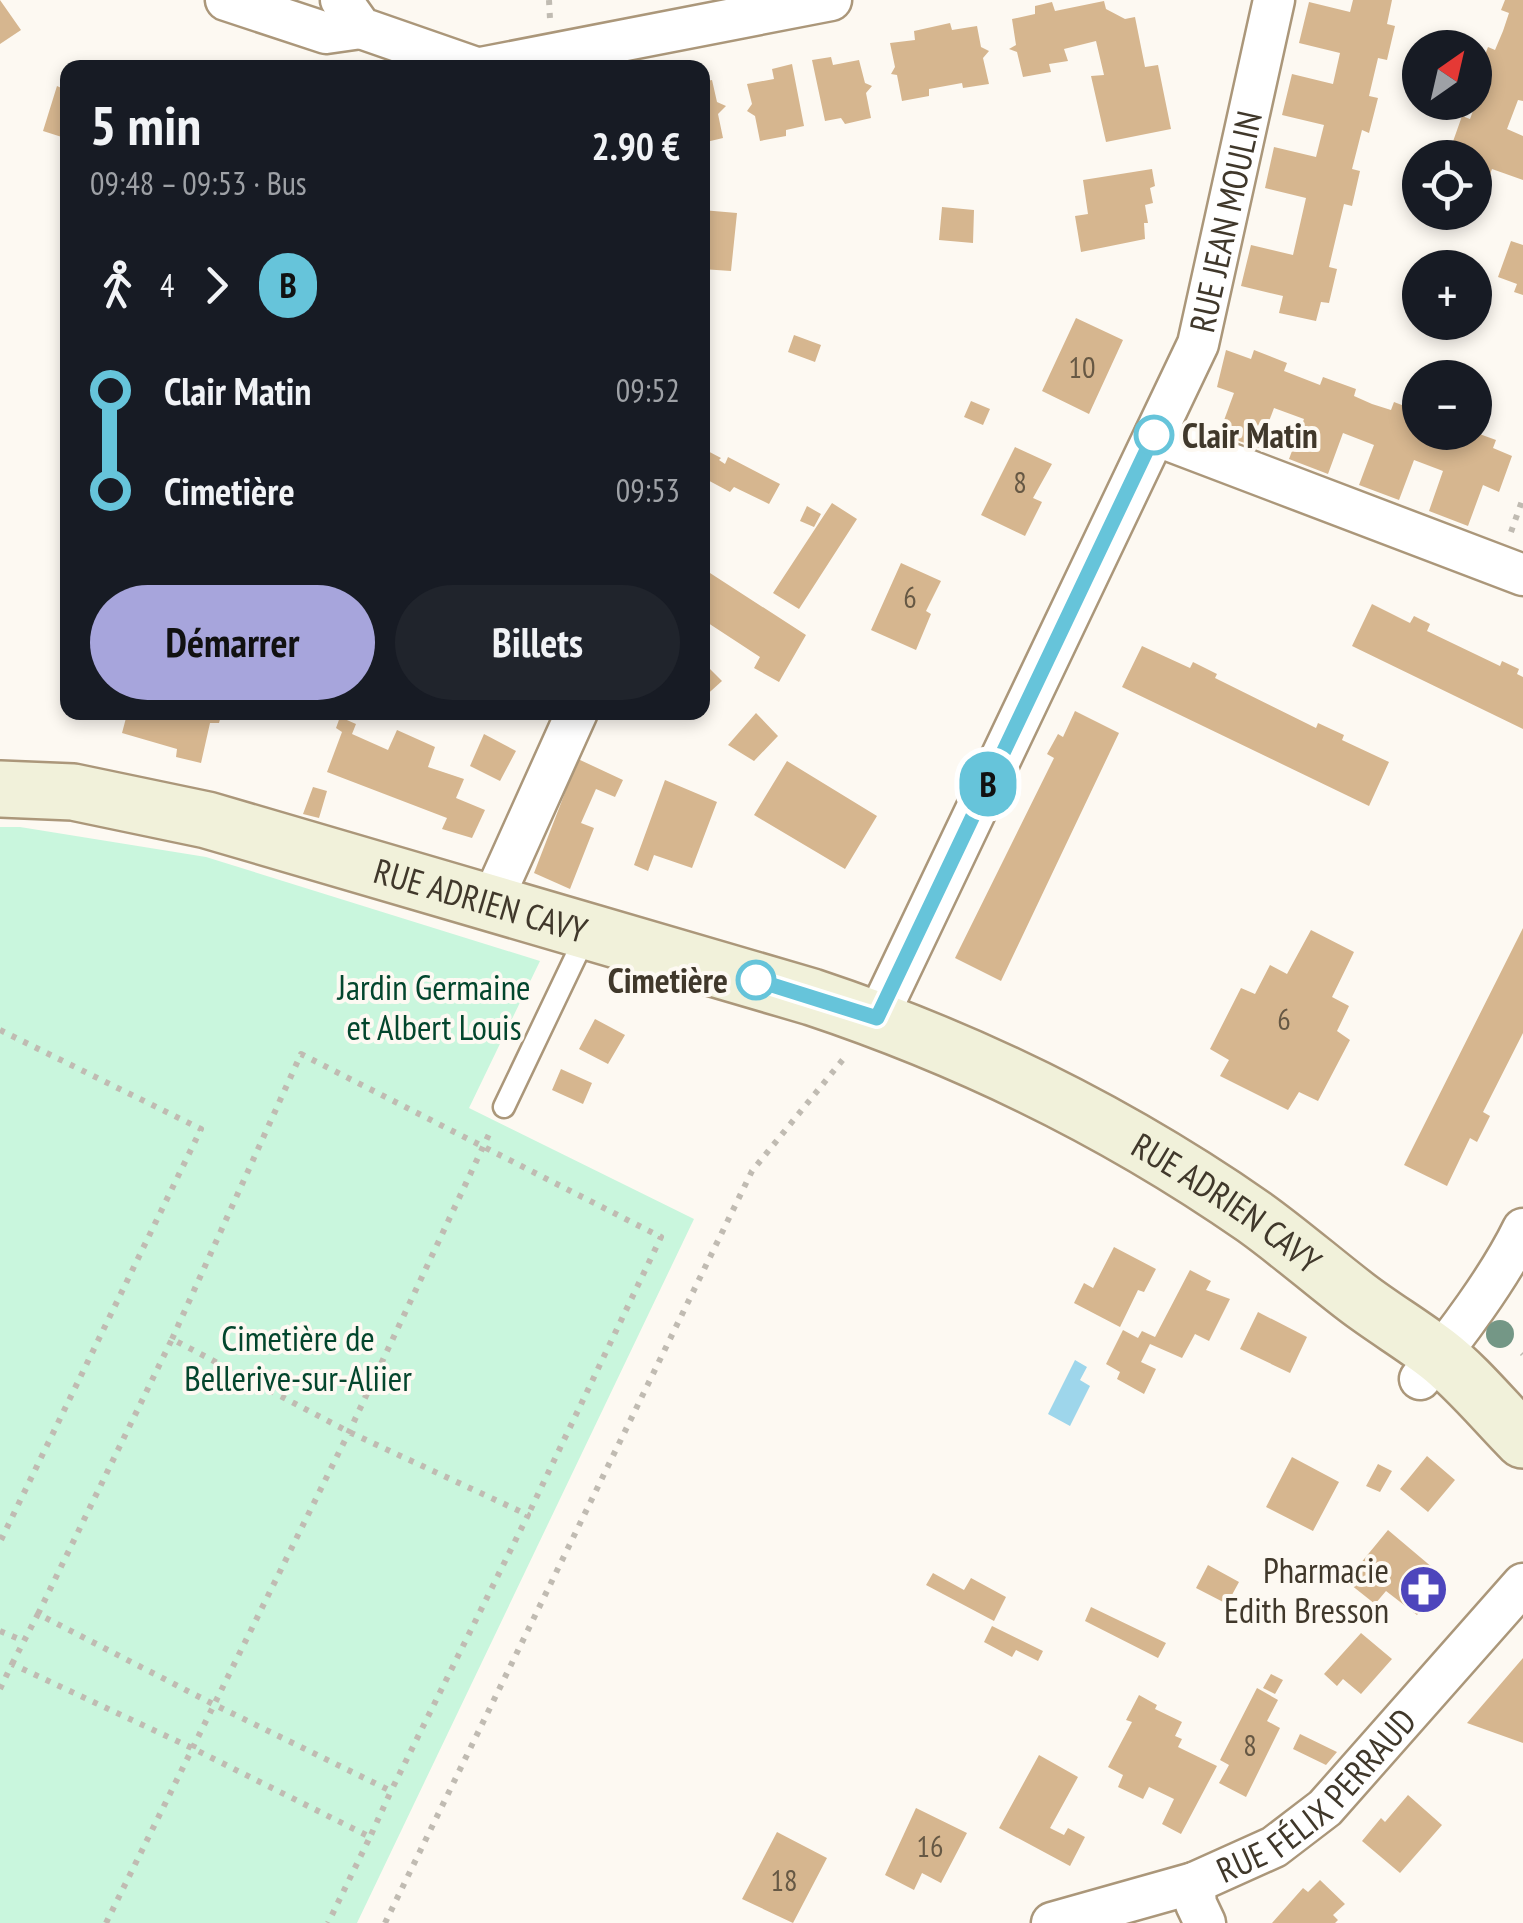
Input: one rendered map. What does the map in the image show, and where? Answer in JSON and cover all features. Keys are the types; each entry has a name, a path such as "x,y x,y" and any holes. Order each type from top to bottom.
{"main road":[{"name":"RUE ADRIEN CAVY","path":"0,790 73,792 207,820 877,1018 1021,1082 1138,1142 1256,1218 1358,1299 1430,1367 1523,1440"},
{"name":"RUE ADRIEN CAVY","path":"1430,1367 1466,1424 1523,1463"}],"street":[{"path":"226,0 326,33 351,14 459,60"},
{"path":"555,60 593,56 831,0"},
{"name":"RUE JEAN MOULIN","path":"877,1018 1198,344 1274,0"},
{"path":"1154,435 1523,575"},
{"path":"490,903 573,720"},
{"path":"1430,1367 1523,1229"},
{"name":"RUE FÉLIX PERRAUD","path":"1052,1923 1194,1883 1274,1847 1325,1808 1523,1584"},
{"path":"1194,1883 1196,1904 1205,1923"}],"lane":[{"path":"504,1107 588,932"}],"path":[{"path":"384,1923 752,1171 877,1018"},
{"path":"0,1030 201,1129 0,1542"},
{"path":"0,1689 172,1340 301,1054 661,1238 328,1923"},
{"path":"106,1923 350,1432 482,1146 504,1107"},
{"path":"172,1340 350,1432 528,1514"},
{"path":"38,1614 391,1791"},
{"path":"0,1631 24,1641"},
{"path":"12,1664 370,1837"}],"green space":[{"name":"Cimetière de Bellerive-sur-Aliier","path":"0,827 206,857 540,961 469,1108 694,1219 357,1923 0,1923"}],"water":[{"path":"1075,1360 1087,1367 1080,1380 1090,1386 1070,1426 1048,1414"}],"building":[{"path":"0,0 21,30 0,44"},
{"path":"1353,0 1392,0 1387,24 1395,26 1387,60 1378,58 1369,96 1378,98 1369,133 1362,130 1352,169 1360,171 1352,206 1344,204 1329,267 1337,269 1329,303 1321,302 1316,321 1279,313 1283,296 1241,286 1251,245 1293,255 1306,198 1265,188 1274,147 1316,157 1324,125 1282,115 1292,74 1333,84 1340,53 1299,43 1309,2 1350,12"},
{"path":"1505,0 1523,0 1523,101 1518,100 1507,129 1523,136 1523,180 1492,169 1492,140 1454,140 1461,120 1492,120 1492,49 1495,50 1509,13 1501,10"},
{"path":"1104,1 1106,9 1125,19 1135,17 1145,67 1158,65 1171,129 1106,142 1091,76 1104,75 1096,41 1064,49 1068,61 1049,64 1051,72 1023,77 1017,52 1009,49 1016,45 1012,19 1035,14 1035,6 1052,2 1055,11"},
{"path":"950,23 952,30 977,26 981,47 989,51 983,58 989,84 963,88 962,83 929,89 929,96 902,101 897,75 891,74 895,67 890,43 915,40 914,31"},
{"path":"831,57 833,65 859,60 865,83 872,86 866,93 871,118 845,124 841,118 825,121 812,60"},
{"path":"792,64 804,126 786,130 786,136 760,141 755,116 747,111 752,104 747,84 774,79 772,69"},
{"path":"710,80 717,102 726,106 718,114 723,138 710,141"},
{"path":"57,86 60,136 43,131"},
{"path":"1152,169 1155,186 1150,188 1153,203 1145,205 1145,239 1081,252 1075,216 1088,214 1083,180"},
{"path":"942,207 974,210 973,243 939,240"},
{"path":"710,211 737,213 731,271 710,270"},
{"path":"1511,241 1523,245 1523,295 1514,292 1517,284 1498,277"},
{"path":"1076,318 1123,340 1089,414 1042,391"},
{"path":"794,335 821,345 815,362 788,352"},
{"path":"1226,350 1251,359 1254,350 1287,363 1284,371 1320,385 1323,377 1356,389 1354,396 1372,404 1391,410 1394,402 1402,405 1402,450 1492,450 1492,439 1496,440 1493,448 1512,456 1499,492 1483,485 1468,526 1429,511 1443,471 1414,460 1399,500 1359,485 1374,445 1343,433 1328,474 1289,459 1304,419 1274,408 1259,448 1219,434 1234,393 1217,387"},
{"path":"971,401 990,409 983,425 964,417"},
{"path":"1015,447 1052,464 1033,498 1042,502 1025,536 981,515"},
{"path":"710,452 725,464 728,457 780,484 769,504 734,487 730,492 710,481"},
{"path":"832,503 857,519 799,609 773,593"},
{"path":"807,506 821,514 814,527 800,521"},
{"path":"901,563 941,581 926,611 931,614 916,650 871,630"},
{"path":"710,573 806,635 779,682 754,668 760,657 710,624"},
{"path":"1372,604 1410,623 1414,616 1430,624 1427,631 1500,666 1502,661 1519,669 1517,674 1523,677 1523,729 1352,646"},
{"path":"1142,646 1190,668 1193,662 1217,674 1215,678 1316,728 1318,723 1344,735 1342,740 1389,762 1369,806 1122,687"},
{"path":"710,669 722,681 710,692"},
{"path":"1075,711 1119,733 1001,981 955,958 1054,758 1047,754 1058,734 1063,737"},
{"path":"756,713 778,736 754,761 728,745"},
{"path":"125,720 220,720 210,723 201,763 176,757 177,749 122,733"},
{"path":"339,720 347,720 356,724 352,734 388,750 397,730 435,747 428,767 464,779 456,798 485,810 472,838 442,829 447,818 327,772 342,732 336,728"},
{"path":"484,734 516,751 500,781 470,766"},
{"path":"578,759 623,780 615,797 596,789 581,823 594,828 570,889 534,873"},
{"path":"787,761 877,816 845,869 754,815"},
{"path":"665,780 717,802 692,868 654,855 648,871 634,865"},
{"path":"313,787 327,791 319,818 303,814"},
{"path":"1523,928 1523,1033 1483,1112 1490,1116 1477,1142 1470,1138 1447,1186 1404,1165"},
{"path":"1311,930 1354,952 1332,997 1349,1006 1337,1031 1350,1040 1318,1101 1299,1092 1288,1110 1220,1076 1229,1060 1210,1049 1241,988 1255,994 1270,965 1287,974"},
{"path":"595,1019 625,1035 608,1064 579,1049"},
{"path":"561,1069 592,1083 583,1104 552,1090"},
{"path":"1114,1247 1156,1269 1144,1292 1138,1290 1120,1327 1074,1303 1084,1283 1093,1288"},
{"path":"1190,1270 1211,1281 1206,1290 1230,1299 1209,1341 1195,1334 1182,1358 1150,1344 1141,1362 1156,1369 1144,1394 1117,1379 1120,1372 1106,1364 1123,1330 1138,1338 1142,1331 1155,1337"},
{"path":"1258,1312 1307,1337 1290,1373 1240,1349"},
{"path":"1427,1456 1455,1480 1428,1512 1400,1489"},
{"path":"1292,1457 1339,1482 1313,1531 1266,1507"},
{"path":"1378,1464 1392,1471 1380,1492 1366,1486"},
{"path":"1388,1530 1446,1579 1417,1615 1386,1591 1375,1604 1346,1581"},
{"path":"1208,1565 1239,1582 1227,1604 1196,1588"},
{"path":"933,1573 964,1590 971,1578 1006,1597 994,1621 926,1585"},
{"path":"1091,1607 1166,1643 1158,1658 1085,1621"},
{"path":"992,1626 1043,1651 1038,1661 1016,1650 1012,1657 984,1642"},
{"path":"1361,1633 1392,1659 1361,1694 1343,1679 1337,1686 1324,1674"},
{"path":"1523,1658 1523,1743 1467,1723"},
{"path":"1271,1674 1283,1680 1275,1694 1263,1688"},
{"path":"1257,1688 1278,1700 1267,1721 1280,1728 1246,1797 1219,1783 1229,1765 1220,1760"},
{"path":"1139,1695 1157,1705 1155,1709 1182,1722 1175,1736 1182,1739 1178,1747 1217,1766 1181,1834 1162,1824 1174,1799 1149,1787 1143,1799 1118,1787 1123,1775 1108,1767 1132,1722 1126,1720"},
{"path":"1300,1734 1337,1752 1326,1765 1293,1749"},
{"path":"1039,1755 1078,1777 1050,1828 1064,1835 1068,1828 1085,1837 1070,1866 999,1828"},
{"path":"1408,1795 1442,1825 1400,1873 1362,1841"},
{"path":"916,1808 967,1833 941,1883 922,1873 914,1890 885,1875"},
{"path":"777,1832 827,1858 793,1923 742,1899"},
{"path":"1320,1880 1345,1904 1333,1915 1338,1920 1335,1923 1272,1923 1303,1888 1308,1892"}],"bus line":[{"name":"B","path":"756,980 877,1018 1154,435"}],"place":[{"name":"Clair Matin","path":"1154,435"},
{"name":"Cimetière","path":"756,980"},
{"name":"Pharmacie Edith Bresson","path":"1424,1590"}],"park label":[{"name":"Jardin Germaine et Albert Louis","path":"434,1007"}]}
